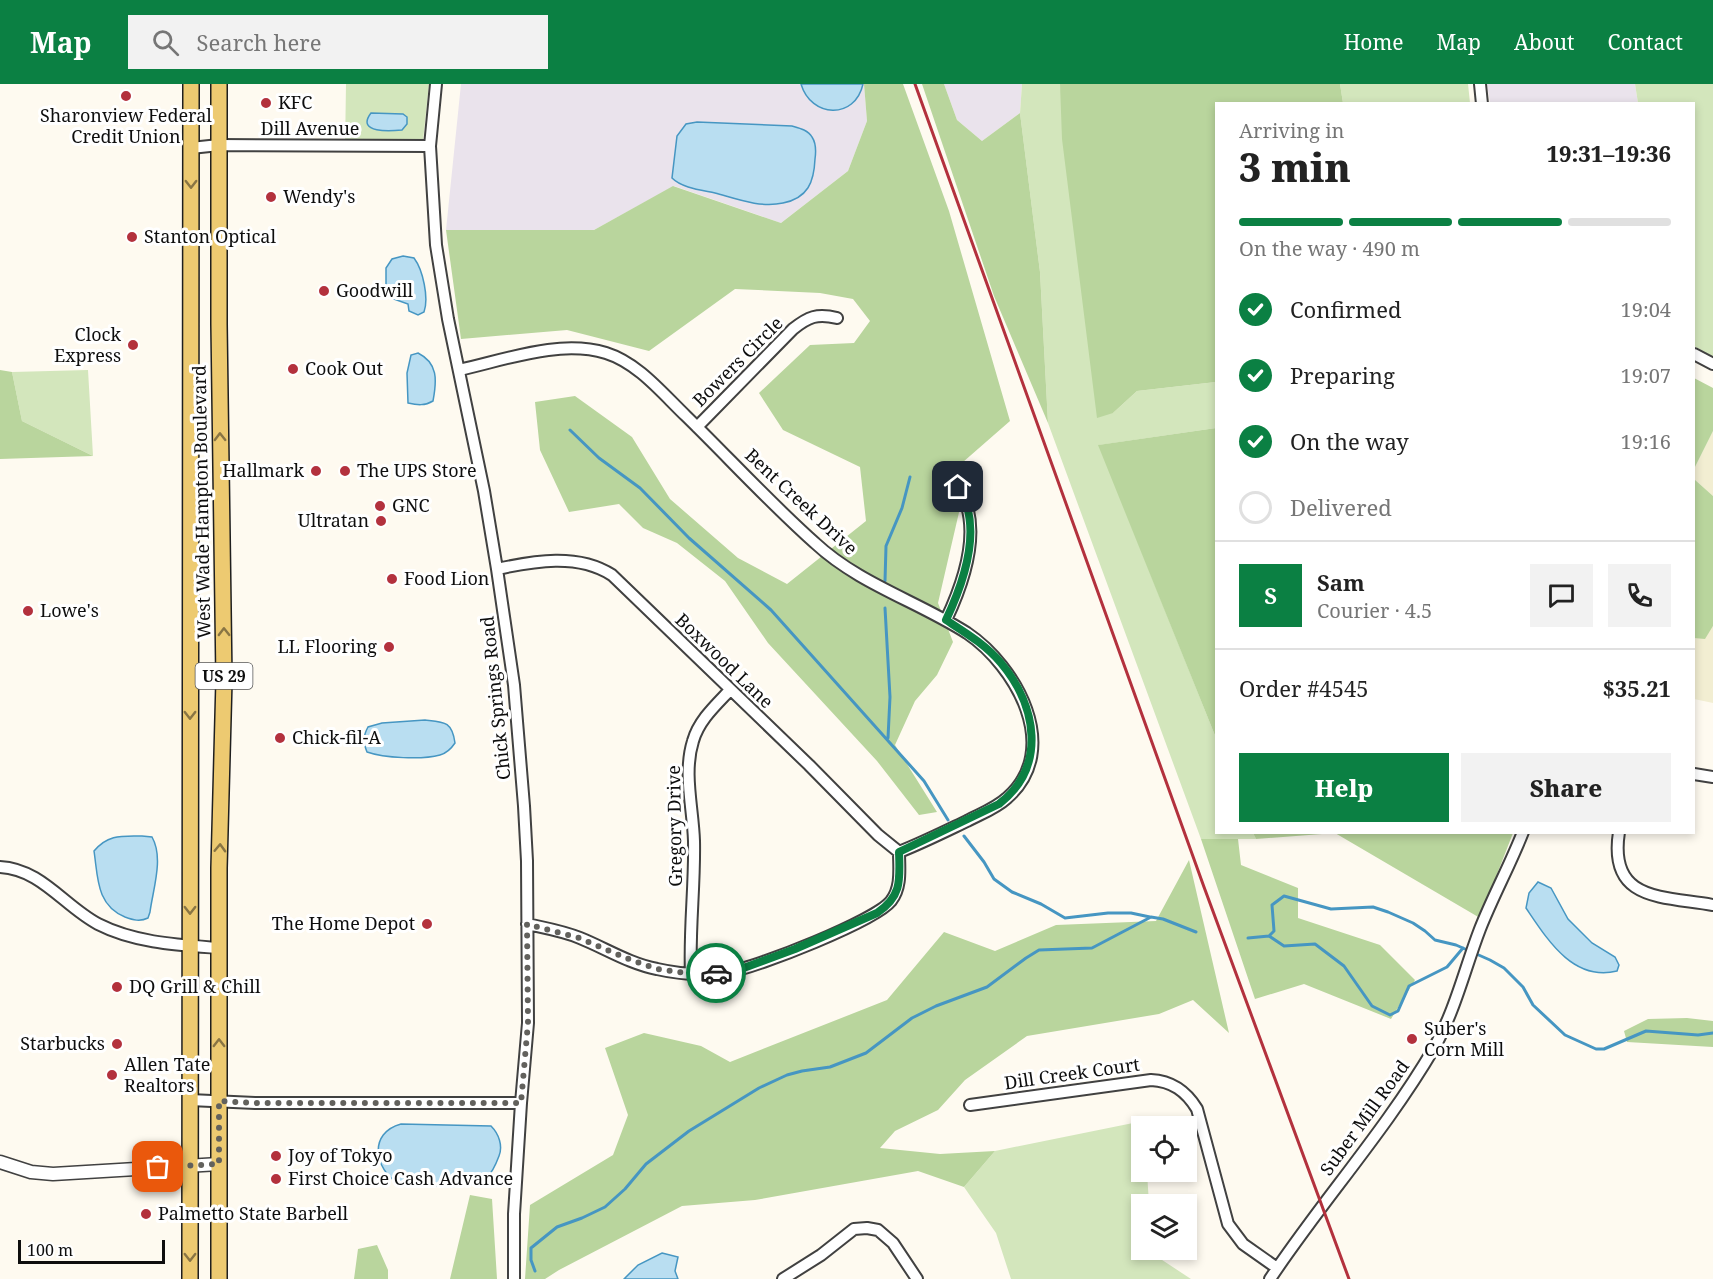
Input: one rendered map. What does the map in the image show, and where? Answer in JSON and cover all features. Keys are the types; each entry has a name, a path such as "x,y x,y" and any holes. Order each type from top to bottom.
{"main road":[{"name":"West Wade Hampton Boulevard","path":"190,1279 191,84"},
{"name":"West Wade Hampton Boulevard","path":"219,84 219,324 224,680 219,868 219,1279"}],"street":[{"name":"Chick Springs Road","path":"436,84 430,146 436,245 497,569 514,685 525,828 528,1023 514,1214 514,1279"},
{"path":"1480,84 1482,102"},
{"name":"Dill Avenue","path":"191,148 219,145 430,146"},
{"name":"Bowers Circle","path":"697,427 793,328 806,318 815,315 837,318"},
{"name":"Bent Creek Drive","path":"459,370 541,351 573,349 597,351 616,357 632,367 697,427 832,558 870,583 946,620 986,648 1012,678 1021,695 1030,723 1031,758 1019,785 999,804 899,852"},
{"path":"1695,355 1713,364"},
{"path":"946,620 959,589 968,548 970,520 968,506 958,487"},
{"name":"Boxwood Lane","path":"497,569 564,561 587,564 602,569 622,584 878,835 899,852"},
{"name":"Gregory Drive","path":"692,974 694,844 689,779 690,755 693,740 702,722 730,690"},
{"path":"1695,774 1713,777"},
{"name":"Suber Mill Road","path":"1270,1279 1298,1237 1370,1143 1422,1068 1441,1034 1475,944 1522,834"},
{"path":"1618,834 1616,854 1618,864 1622,874 1634,887 1648,894 1713,905"},
{"path":"527,924 579,938 651,968 692,974 738,970 795,949 884,908 895,895 900,879 899,852"},
{"path":"0,867 28,873 75,909 105,927 160,943 219,948"},
{"name":"Dill Creek Court","path":"970,1105 1151,1080 1170,1083 1186,1094 1197,1109 1228,1224 1244,1244 1277,1268"},
{"path":"190,1100 253,1103 521,1103"},
{"path":"0,1162 31,1172 53,1174 219,1164"},
{"path":"783,1279 821,1255 854,1229 867,1228 878,1230 893,1243 917,1279"}],"shaded area":[{"path":"461,84 864,84 867,121 848,171 781,223 674,186 594,230 446,230"},
{"path":"944,84 1022,84 1020,113 982,141 957,120"},
{"path":"1487,84 1635,84 1638,102 1490,102"},
{"path":"1713,431 1713,496 1695,480 1695,467"},
{"path":"1713,626 1713,703 1695,699 1695,638 1705,638"}],"green space":[{"path":"346,84 429,84 422,150 345,149"},
{"path":"864,84 903,84 949,211 1010,421 939,483 960,508 938,603 953,642 937,675 915,701 895,745 937,812 919,815 877,761 768,643 725,581 677,543 643,528 619,504 569,512 540,450 535,402 575,396 632,437 670,499 738,558 787,584 866,521 860,467 783,430 759,393 810,345 854,343 870,321 853,299 820,293 735,289 649,351 567,330 461,339 446,230 594,230 673,186 781,223 848,171 867,121"},
{"path":"922,84 944,84 957,120 982,141 1020,113 1040,272 1048,423 994,296"},
{"path":"1022,84 1060,84 1113,413 1137,391 1215,382 1215,428 1099,445 1215,735 1215,834 1254,834 1256,839 1201,839 1048,423 1040,272 1020,113"},
{"path":"1060,84 1340,84 1343,102 1215,102 1215,382 1137,391 1113,413 1097,418 1062,139"},
{"path":"1340,84 1468,84 1470,102 1343,102"},
{"path":"1635,84 1713,84 1713,357 1695,347 1695,102 1638,102"},
{"path":"0,370 12,372 22,421 93,456 0,459"},
{"path":"88,370 93,456 22,421 12,372"},
{"path":"1695,379 1713,388 1713,431 1695,467"},
{"path":"1215,428 1215,736 1098,445"},
{"path":"1695,480 1713,496 1713,626 1705,639 1695,638"},
{"path":"1254,834 1322,834 1256,839"},
{"path":"1337,834 1513,834 1480,918"},
{"path":"1201,839 1238,839 1241,865 1298,888 1298,918 1380,945 1415,980 1391,1019 1304,984 1255,999"},
{"path":"1189,860 1229,1033 1193,1000 1159,1014 1027,1036 965,1080 938,1110 895,1131 880,1148 940,1154 995,1151 964,1187 918,1171 755,1200 682,1206 545,1279 525,1279 530,1205 613,1155 628,1115 605,1048 644,1033 701,1046 730,1062 887,1000 944,932 995,951 1056,925 1156,921"},
{"path":"1687,1018 1713,1021 1713,1047 1627,1042 1624,1031 1648,1019"},
{"path":"1131,1123 1131,1182 1148,1182 1148,1194 1131,1194 1131,1260 1162,1260 1191,1279 1011,1279 996,1233 964,1187 995,1151"},
{"path":"470,1195 492,1199 497,1279 450,1279"},
{"path":"377,1245 388,1270 388,1279 354,1279 358,1249"}],"water":[{"path":"801,84 863,84 858,96 851,104 843,109 833,110 814,103 806,95"},
{"path":"371,113 403,114 407,117 407,124 402,130 377,130 368,125 367,120"},
{"path":"697,122 792,126 806,131 813,139 816,151 813,175 808,188 792,201 766,204 749,202 681,184 672,178 677,136 686,124"},
{"path":"403,256 414,258 422,277 425,306 424,312 418,315 409,311 408,304 394,299 386,290 386,268 392,259"},
{"path":"418,353 425,357 433,367 435,379 433,401 421,405 408,403 407,373 411,355"},
{"path":"425,720 442,722 452,730 455,743 447,752 432,757 403,758 367,752 364,739 368,727 382,723"},
{"path":"122,836 152,837 157,854 157,864 148,918 137,920 125,917 108,905 100,889 94,851 110,839"},
{"path":"1538,882 1551,888 1568,919 1592,943 1615,957 1619,965 1617,971 1601,973 1587,970 1574,964 1552,944 1526,908 1529,893"},
{"path":"401,1124 491,1126 499,1140 501,1148 499,1156 489,1175 480,1182 470,1185 399,1184 384,1170 378,1152 383,1135"},
{"path":"662,1253 678,1257 675,1271 678,1279 624,1279 638,1265"}],"waterway":[{"path":"570,430 599,458 640,488 689,538 771,610 924,781 948,820"},
{"path":"885,581 886,546 902,508 910,477"},
{"path":"885,608 890,697 888,738"},
{"path":"964,836 994,879 1012,892 1041,904 1065,918 1108,913 1131,913 1150,917"},
{"path":"1248,938 1269,936 1274,931 1272,905 1284,896 1331,909 1373,907 1413,923 1435,940 1456,945 1504,968 1523,987 1533,1005 1565,1035 1596,1049 1604,1049 1646,1031 1698,1035 1713,1033"},
{"path":"535,1271 531,1260 531,1248 557,1227 605,1207 625,1189 646,1164 689,1131 759,1088 787,1075 830,1067 866,1053 912,1018 936,1006 987,987 1039,950 1092,948 1151,917 1163,919 1196,932"},
{"path":"1269,936 1284,946 1315,944 1344,966 1372,1006 1390,1015 1398,1011 1409,986 1447,967 1463,948"}],"railway":[{"path":"915,84 1204,887 1349,1279"}],"way so far":[{"path":"158,1167 219,1164 219,1101 521,1103 528,1023 527,924 579,938 651,968 692,974 716,973"}],"place":[{"name":"Sharonview Federal Credit Union","path":"126,96"},
{"name":"KFC","path":"266,103"},
{"name":"Wendy's","path":"271,197"},
{"name":"Stanton Optical","path":"132,237"},
{"name":"Goodwill","path":"324,291"},
{"name":"Clock Express","path":"133,345"},
{"name":"Cook Out","path":"293,369"},
{"name":"Hallmark","path":"316,471"},
{"name":"The UPS Store","path":"345,471"},
{"name":"GNC","path":"380,506"},
{"name":"Ultratan","path":"381,521"},
{"name":"Food Lion","path":"392,579"},
{"name":"Lowe's","path":"28,611"},
{"name":"LL Flooring","path":"389,647"},
{"name":"Chick-fil-A","path":"280,738"},
{"name":"The Home Depot","path":"427,924"},
{"name":"DQ Grill & Chill","path":"117,987"},
{"name":"Suber's Corn Mill","path":"1412,1039"},
{"name":"Starbucks","path":"117,1044"},
{"name":"Allen Tate Realtors","path":"112,1075"},
{"name":"Joy of Tokyo","path":"276,1156"},
{"name":"First Choice Cash Advance","path":"276,1179"},
{"name":"Palmetto State Barbell","path":"146,1214"}],"route":[{"path":"716,973 738,970 795,949 877,913 892,900 899,884 899,852 924,842 999,804 1009,797 1019,785 1029,765 1032,740 1030,723 1021,695 1012,678 993,654 946,620 959,589 970,532 968,506 958,487"}]}
